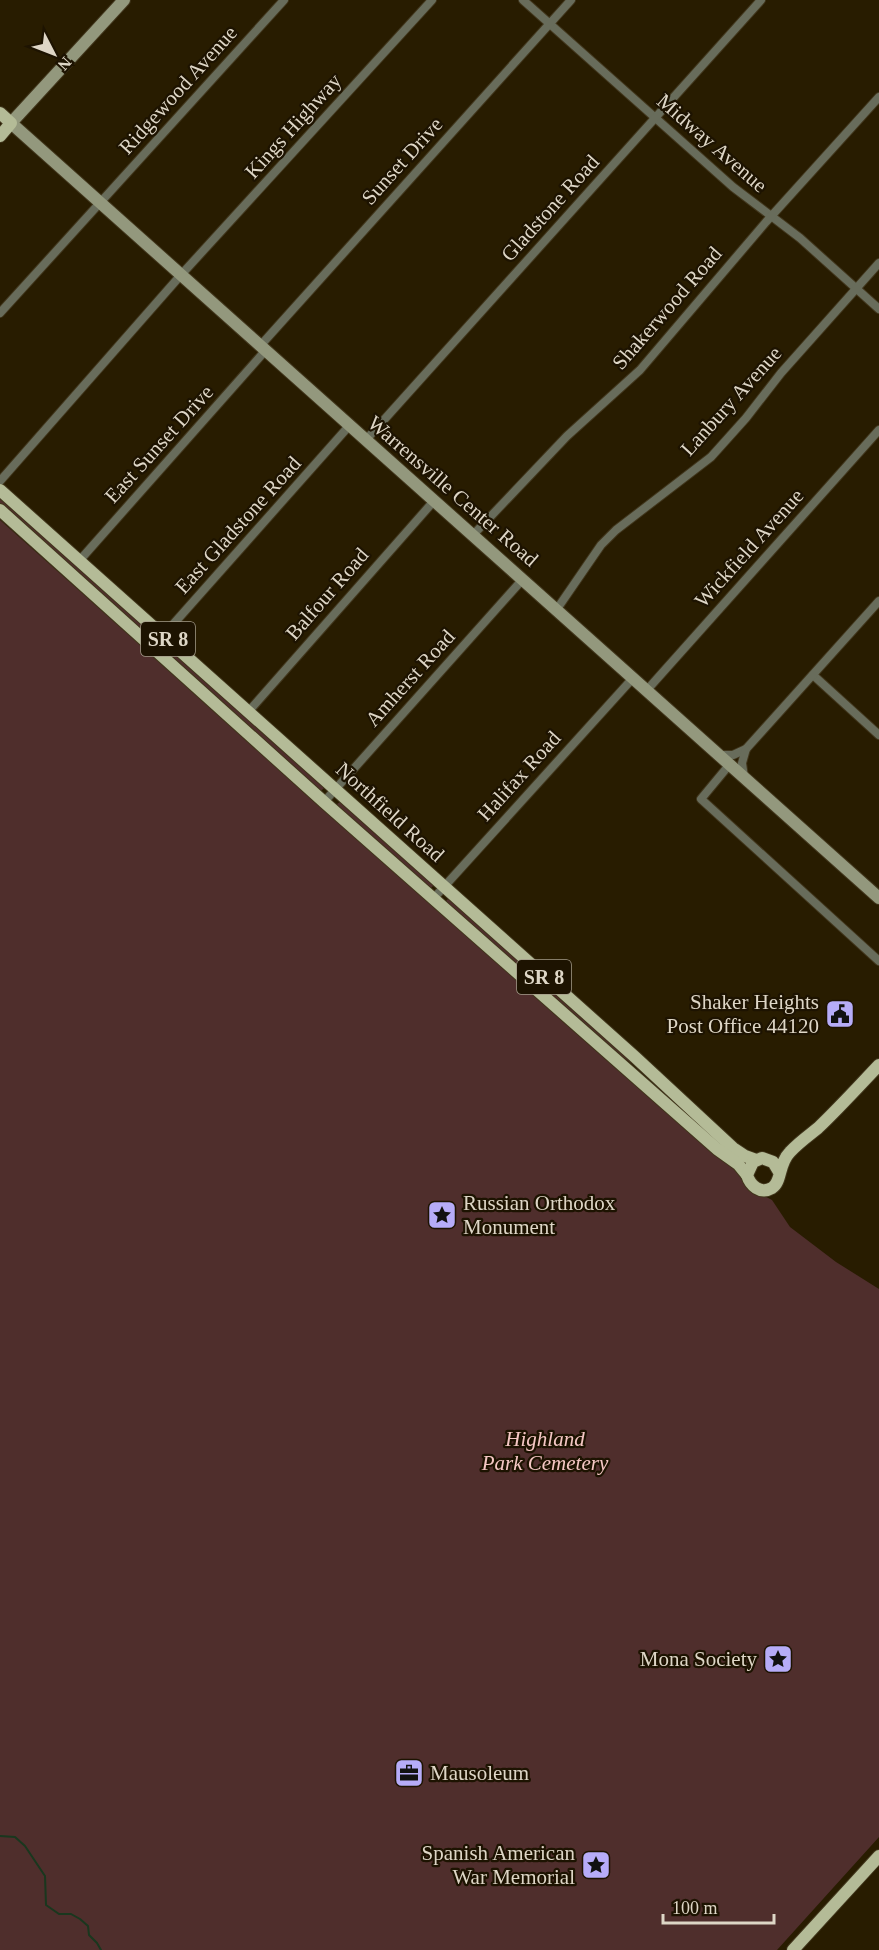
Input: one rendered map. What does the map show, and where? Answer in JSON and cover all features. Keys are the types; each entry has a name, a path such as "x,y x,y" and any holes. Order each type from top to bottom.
{"main road":[{"path":"0,136 124,0"},
{"name":"Warrensville Center Road","path":"0,113 879,898"},
{"name":"Northfield Road","path":"0,490 635,1057 733,1148 745,1156 761,1159"},
{"name":"Northfield Road","path":"0,510 324,802 717,1149 738,1164 747,1175"},
{"name":"SR 8","path":"747,1175 753,1186 764,1190 771,1189 776,1184 781,1165 789,1153 818,1128 879,1065"},
{"name":"SR 8","path":"761,1159 779,1152 813,1121 842,1102"},
{"path":"747,1175 751,1165 761,1159 773,1162 779,1172"},
{"path":"793,1950 879,1856"}],"street":[{"name":"Ridgewood Avenue","path":"0,313 284,0"},
{"name":"Kings Highway","path":"0,481 180,276 432,0"},
{"name":"Midway Avenue","path":"523,0 733,187 800,238 879,309"},
{"name":"Sunset Drive","path":"262,348 571,0"},
{"name":"Gladstone Road","path":"365,441 762,0"},
{"name":"Shakerwood Road","path":"473,535 567,436 640,370 771,217 879,97"},
{"name":"Lanbury Avenue","path":"557,609 601,545 616,530 711,457 746,418 781,373 879,263"},
{"name":"East Sunset Drive","path":"80,560 262,348"},
{"name":"East Gladstone Road","path":"153,647 349,426"},
{"name":"Wickfield Avenue","path":"647,690 879,430"},
{"name":"Balfour Road","path":"249,711 433,502"},
{"name":"Amherst Road","path":"324,802 523,579"},
{"path":"718,754 733,755 746,748 879,601"},
{"path":"813,675 879,735"},
{"name":"Halifax Road","path":"433,899 633,678"},
{"path":"744,777 742,763 746,748"},
{"path":"730,764 700,799 879,960"}],"green space":[{"path":"0,498 153,634 151,637 0,517"},
{"name":"Highland Park Cemetery","path":"0,520 629,1080 738,1168 751,1189 772,1200 790,1227 836,1262 879,1289 879,1837 777,1950 0,1950"},
{"path":"166,648 170,648 325,787 321,791 166,653"},
{"path":"340,802 434,885 431,888 339,807 337,804"},
{"path":"449,898 635,1063 634,1065 600,1041 445,902"}],"waterway":[{"path":"0,1836 15,1837 25,1846 45,1876 46,1905 59,1914 71,1914 80,1919 88,1926 89,1935 101,1950"}],"place":[{"name":"Shaker Heights Post Office 44120","path":"840,1014"},
{"name":"Russian Orthodox Monument","path":"442,1215"},
{"name":"Mona Society","path":"778,1659"},
{"name":"Mausoleum","path":"409,1773"},
{"name":"Spanish American War Memorial","path":"596,1865"}]}
